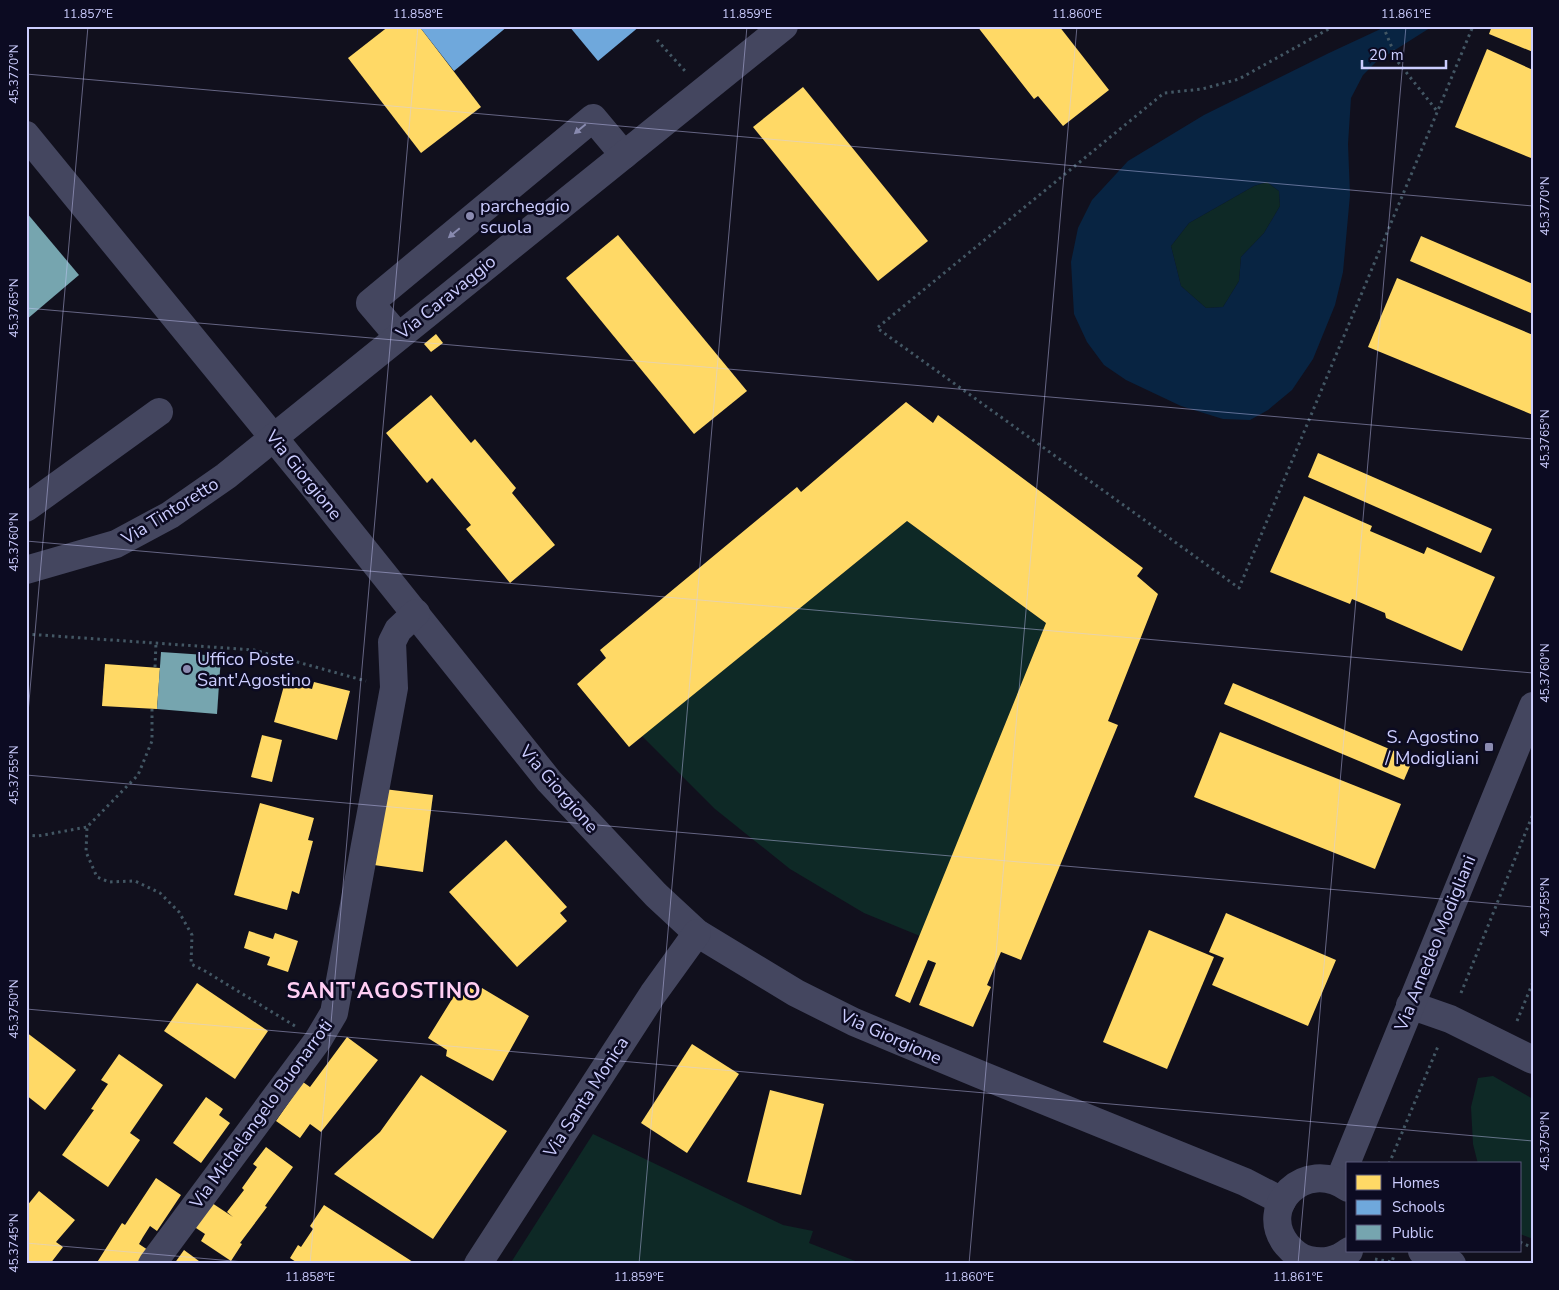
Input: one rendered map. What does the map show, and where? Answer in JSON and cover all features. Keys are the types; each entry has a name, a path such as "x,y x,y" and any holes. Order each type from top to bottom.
{"street":[{"name":"Via Caravaggio","path":"273,437 784,26"},
{"path":"398,336 370,303 593,118 624,155"},
{"name":"Via Giorgione","path":"26,135 416,613 549,781 656,895 697,933 796,993 854,1022 1245,1182 1282,1201"},
{"path":"26,508 159,412"},
{"name":"Via Tintoretto","path":"26,570 116,544 143,531 170,515 226,476 273,437"},
{"name":"Via Michelangelo Buonarroti","path":"152,1264 318,1040 334,1013 394,688 392,642 398,630 416,613"},
{"name":"Via Amedeo Modigliani","path":"1352,1162 1410,1005 1533,706"},
{"name":"Via Santa Monica","path":"478,1264 653,994 697,933"},
{"path":"1410,1005 1450,1019 1533,1060"},
{"name":"Via Amedeo Modigliani","path":"1282,1201 1294,1186 1308,1179 1324,1177 1343,1185"},
{"path":"1282,1201 1278,1216 1279,1230 1283,1240 1292,1252 1303,1261 1318,1262 1360,1255"},
{"path":"1424,1252 1452,1264"}],"path":[{"path":"1334,26 1239,78 1202,89 1164,93 878,328 1239,588 1473,26"},
{"path":"1382,26 1398,62 1437,111"},
{"path":"26,634 254,650 394,688"},
{"path":"155,667 156,643"},
{"path":"26,835 38,836 86,827 138,775 152,741 152,709"},
{"path":"1389,1162 1450,1019 1533,814"},
{"path":"86,827 86,852 97,877 109,882 135,882 160,894 179,912 192,935 190,964 205,971 318,1040"},
{"path":"1360,1255 1393,1263"}],"green space":[{"path":"1267,182 1279,191 1280,206 1264,233 1241,257 1239,281 1223,307 1206,308 1181,286 1171,246 1189,223 1254,186"},
{"path":"907,521 1046,623 920,936 864,913 790,869 715,809 642,736"},
{"path":"1493,1076 1533,1099 1533,1239 1522,1235 1522,1162 1478,1162 1473,1144 1471,1107 1478,1078"},
{"path":"593,1134 783,1225 813,1231 809,1243 863,1264 510,1264"}],"water":[{"path":"1387,26 1433,26 1376,62 1363,75 1351,98 1348,144 1350,195 1343,272 1335,305 1313,359 1292,390 1268,410 1250,420 1223,419 1181,406 1126,380 1104,365 1087,342 1074,314 1071,262 1078,228 1092,200 1128,161 1204,115","holes":["1267,182 1279,191 1280,206 1264,233 1241,257 1239,281 1223,307 1206,308 1181,286 1171,246 1189,223 1254,186"]}],"building: Homes":[{"path":"389,26 419,26 481,107 421,153 348,58"},
{"path":"977,26 1059,26 1109,90 1063,126 1038,96 1034,99"},
{"path":"1492,26 1533,26 1533,52 1489,34"},
{"path":"1487,49 1533,70 1533,153 1531,158 1455,127"},
{"path":"803,87 928,241 878,281 753,127"},
{"path":"618,235 747,391 694,434 566,278"},
{"path":"1421,236 1533,284 1533,314 1410,261"},
{"path":"1397,278 1533,335 1533,415 1368,347"},
{"path":"436,334 443,343 431,352 424,344"},
{"path":"431,395 471,443 475,439 516,488 512,493 555,545 510,583 466,529 471,525 432,478 427,483 386,433"},
{"path":"906,402 933,423 938,415 1143,568 1137,576 1158,594 1108,721 1118,725 1021,960 1001,952 987,985 991,987 973,1027 919,1005 936,963 928,960 910,1003 895,996 1046,623 907,521 629,747 577,684 606,658 600,650 797,487 801,492"},
{"path":"1318,453 1492,529 1481,553 1308,477"},
{"path":"1304,496 1372,526 1370,531 1424,554 1427,547 1495,577 1462,651 1386,618 1385,613 1352,599 1350,604 1270,572"},
{"path":"105,664 160,668 157,709 102,706"},
{"path":"285,682 312,689 314,682 350,691 337,740 274,722"},
{"path":"1233,683 1413,759 1404,780 1224,704"},
{"path":"1220,732 1401,804 1375,869 1194,797"},
{"path":"262,735 282,740 272,782 251,777"},
{"path":"384,789 433,795 423,872 374,865"},
{"path":"260,803 314,818 308,840 313,841 299,894 292,891 287,910 234,895"},
{"path":"506,840 567,907 560,913 567,921 517,967 449,892"},
{"path":"1226,913 1336,960 1308,1026 1212,985 1224,958 1209,952"},
{"path":"1149,930 1214,957 1167,1069 1103,1042"},
{"path":"249,931 273,939 275,933 298,941 288,972 267,965 270,957 244,948"},
{"path":"197,983 268,1031 235,1079 164,1031"},
{"path":"462,983 479,993 482,988 529,1016 493,1081 446,1056 447,1050 428,1038"},
{"path":"26,1032 76,1070 45,1110 26,1095"},
{"path":"347,1037 378,1060 321,1132 310,1124 300,1138 276,1121 303,1082 310,1087"},
{"path":"692,1044 739,1074 687,1153 641,1123"},
{"path":"119,1054 163,1085 130,1133 140,1140 108,1187 62,1155 94,1110 91,1109 108,1084 101,1080"},
{"path":"421,1075 507,1131 433,1239 334,1174 380,1132"},
{"path":"770,1090 824,1104 801,1195 747,1182"},
{"path":"206,1097 223,1109 219,1115 230,1123 201,1163 173,1143"},
{"path":"266,1147 293,1167 265,1206 267,1207 240,1243 242,1244 231,1261 201,1241 205,1234 193,1226 209,1201 233,1217 227,1212 244,1190 242,1188 257,1167 253,1164"},
{"path":"156,1178 181,1195 157,1231 150,1226 143,1237 139,1244 148,1250 139,1264 131,1262 130,1264 96,1264 122,1223 125,1225"},
{"path":"39,1191 75,1220 56,1242 63,1247 50,1264 26,1264 26,1207"},
{"path":"324,1205 413,1262 412,1264 299,1264 290,1258 298,1245 301,1247 313,1229 310,1226"},
{"path":"184,1250 203,1264 174,1264"}],"building: Schools":[{"path":"419,26 508,26 454,71"},
{"path":"569,26 640,26 598,61"}],"building: Public":[{"path":"26,212 79,275 26,320"},
{"path":"161,652 221,656 217,714 157,709"}],"place":[{"name":"parcheggio scuola","path":"470,216"},
{"name":"Uffico Poste Sant'Agostino","path":"187,669"},
{"name":"S. Agostino / Modigliani","path":"1489,747"}],"district":[{"name":"SANT'AGOSTINO","path":"384,990"}]}
